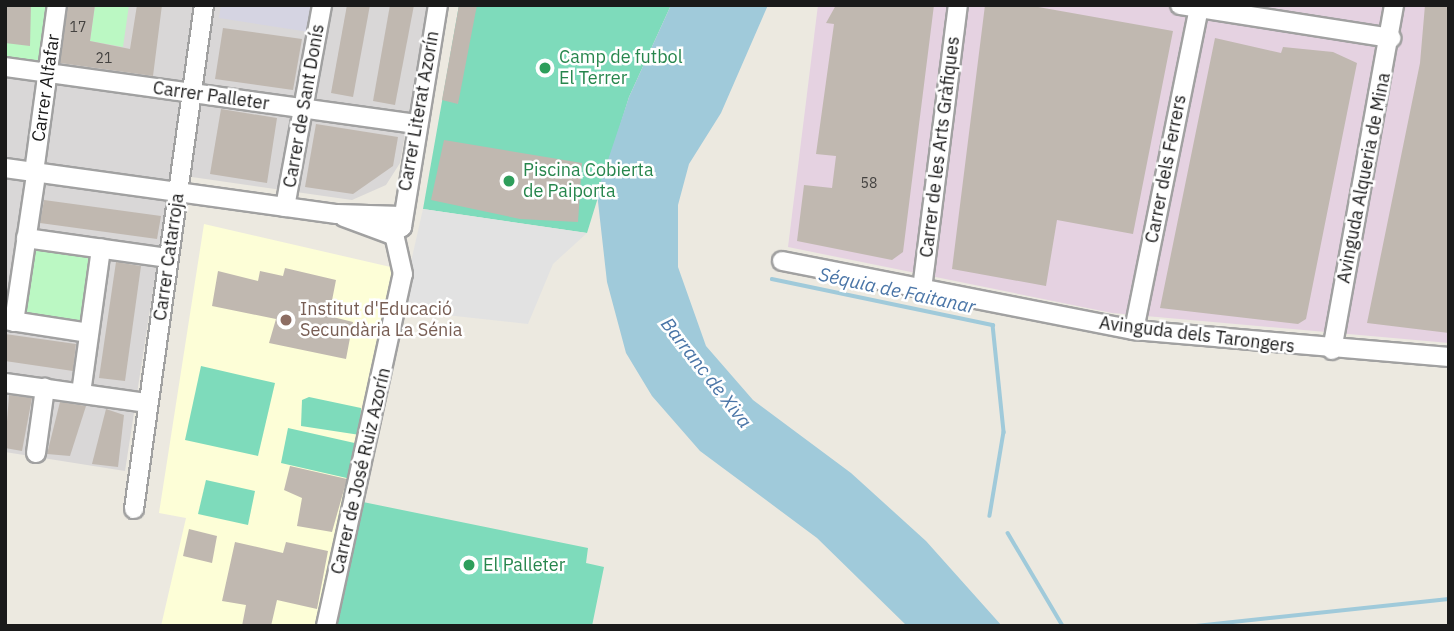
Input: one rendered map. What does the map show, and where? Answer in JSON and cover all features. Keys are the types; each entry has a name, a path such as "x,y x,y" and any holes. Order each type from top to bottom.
{"street":[{"name":"Carrer Alfafar","path":"10,321 26,238 57,5"},
{"name":"Carrer Catarroja","path":"134,509 204,5"},
{"name":"Carrer de Sant Donís","path":"285,207 322,5"},
{"name":"Carrer Literat Azorín","path":"388,228 401,216 438,5"},
{"name":"Carrer de les Arts Gràfiques","path":"922,289 958,5"},
{"path":"1180,5 1391,38"},
{"name":"Avinguda Alqueria de Mina","path":"1332,350 1391,38 1394,5"},
{"name":"Carrer dels Ferrers","path":"1134,330 1199,8"},
{"name":"Carrer Palleter","path":"5,67 416,124"},
{"path":"5,168 34,177 178,192 337,214 388,228"},
{"name":"Carrer de José Ruiz Azorín","path":"326,626 403,274 388,228"},
{"path":"26,238 169,258"},
{"path":"81,393 101,248"},
{"name":"Avinguda dels Tarongers","path":"782,261 1134,330 1332,350 1449,357"},
{"path":"10,321 89,333"},
{"path":"5,383 148,403"},
{"path":"36,453 45,388"}],"shaded area":[{"path":"5,5 428,5 400,163 386,185 352,200 171,174 125,471 5,452"},
{"path":"221,5 314,5 309,32 219,18"},
{"path":"818,5 1449,5 1449,343 1112,313 788,247"},
{"path":"423,209 587,233 553,264 528,324 400,310"},
{"path":"204,224 395,268 320,626 161,626 186,518 159,513"}],"green space":[{"path":"5,5 49,5 41,62 5,57"},
{"path":"95,5 129,5 123,47 90,41"},
{"path":"459,5 671,5 629,97 587,233 423,209"},
{"path":"28,240 98,250 87,330 17,320"},
{"path":"201,366 275,383 258,456 185,440"},
{"path":"309,397 361,408 360,435 301,426 302,400"},
{"path":"288,428 359,444 351,479 281,463"},
{"path":"206,480 255,491 248,525 198,514"},
{"name":"El Palleter","path":"363,502 588,548 586,563 604,567 592,626 334,626"}],"water":[{"name":"Barranc de Xiva","path":"671,5 768,5 721,113 689,164 678,205 678,267 706,346 753,400 851,473 926,541 1002,626 907,626 817,538 700,451 652,396 626,353 607,282 597,193 629,97"}],"building":[{"path":"5,5 31,5 30,46 5,43"},
{"path":"68,5 95,5 90,41 130,49 137,5 162,5 153,76 60,63"},
{"path":"347,5 370,5 353,97 331,93"},
{"path":"390,5 414,5 395,105 373,101"},
{"path":"459,5 477,5 458,104 442,100"},
{"path":"836,5 934,5 903,252 892,260 797,241 804,185 832,188 836,156 816,154 834,24 826,23"},
{"path":"985,5 1027,5 1173,31 1133,234 1057,220 1046,286 952,269"},
{"path":"1425,5 1449,5 1449,333 1367,323 1420,63"},
{"path":"223,28 302,39 293,90 215,79"},
{"path":"1215,38 1281,53 1283,47 1333,52 1357,63 1306,319 1298,324 1160,308"},
{"path":"221,109 277,118 267,183 210,174"},
{"path":"316,124 398,137 393,166 353,194 305,187"},
{"name":"Piscina Cobierta de Paiporta","path":"444,140 582,163 578,222 520,219 431,200"},
{"path":"44,200 161,216 157,239 40,223"},
{"path":"116,262 141,266 125,381 99,378"},
{"path":"285,268 336,280 329,316 353,322 346,359 269,343 276,319 212,306 218,271 258,281 260,271 283,276"},
{"path":"5,334 76,344 73,371 5,361"},
{"path":"9,395 32,398 22,451 5,448"},
{"path":"60,402 86,406 70,456 47,454"},
{"path":"106,409 124,415 118,467 92,464"},
{"path":"290,466 347,479 332,532 297,526 302,498 284,490"},
{"path":"189,529 217,536 212,563 183,556"},
{"path":"235,542 283,553 286,542 328,551 317,609 277,600 271,626 242,626 246,605 222,601"}],"waterway":[{"name":"Séquia de Faitanar","path":"772,279 993,325 1004,432 990,516"},
{"name":"Séquia de Faitanar","path":"1008,533 1063,626"},
{"path":"1196,626 1449,599"}],"place":[{"name":"Camp de futbol El Terrer","path":"545,68"},
{"name":"Piscina Cobierta de Paiporta","path":"509,181"},
{"name":"Institut d'Educació Secundària La Sénia","path":"286,320"},
{"name":"El Palleter","path":"469,565"}]}
